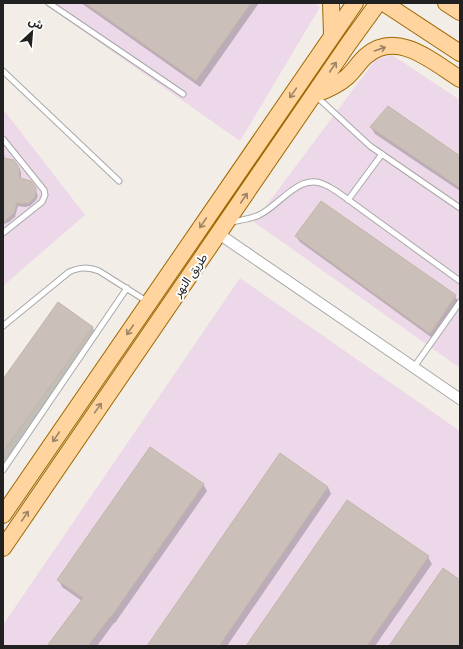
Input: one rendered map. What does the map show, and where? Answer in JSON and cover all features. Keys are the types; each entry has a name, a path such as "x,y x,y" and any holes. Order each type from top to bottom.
{"main road":[{"path":"331,3 332,35"},
{"name":"طريق النهر","path":"3,515 355,3"},
{"name":"طريق النهر","path":"3,548 378,3"},
{"path":"384,3 460,53"},
{"path":"403,3 460,40"},
{"path":"446,3 460,12"},
{"path":"315,94 338,84 373,51 389,46 412,49 460,79"}],"street":[{"path":"223,228 414,367 460,398"}],"lane":[{"path":"49,3 183,94"},
{"path":"3,71 118,182"},
{"path":"315,94 357,135 460,208"},
{"path":"3,139 44,190 45,195 42,202 3,233"},
{"path":"348,200 382,154"},
{"path":"223,228 259,215 302,185 312,182 322,183 460,281"},
{"path":"3,326 69,272 76,268 84,267 99,271 149,302"},
{"path":"3,470 127,288"},
{"path":"414,367 460,302"}],"shaded area":[{"path":"43,3 314,3 320,7 240,141"},
{"path":"392,55 460,100 460,368 254,222 376,59"},
{"path":"3,109 85,215 3,286"},
{"path":"240,278 460,431 460,646 3,646 3,625"}],"building":[{"path":"85,3 251,3 196,81"},
{"path":"388,106 460,156 460,188 370,127"},
{"path":"3,158 14,160 19,168 20,178 31,181 36,188 36,193 35,197 29,203 17,203 14,213 3,223"},
{"path":"321,201 456,295 430,334 295,236"},
{"path":"58,302 93,327 3,452 3,379"},
{"path":"150,447 204,484 111,617 88,646 47,646 83,598 57,580"},
{"path":"280,453 328,487 219,646 147,646"},
{"path":"347,500 429,556 367,646 246,646"},
{"path":"443,568 460,580 460,646 389,646"}]}
